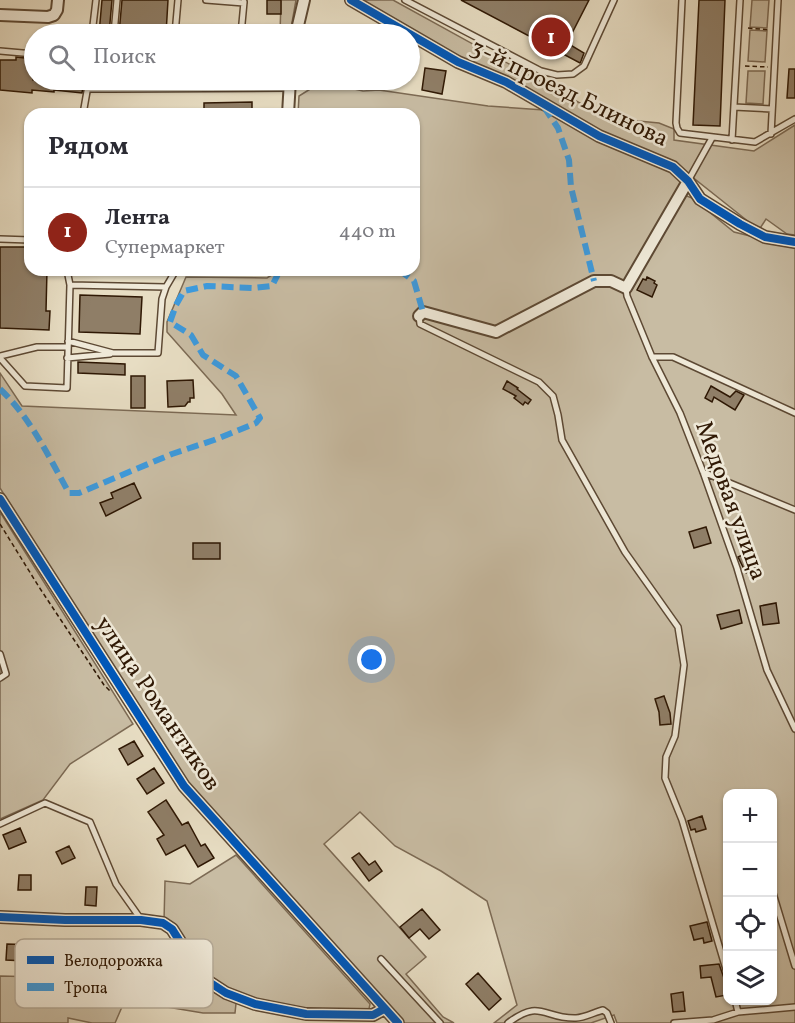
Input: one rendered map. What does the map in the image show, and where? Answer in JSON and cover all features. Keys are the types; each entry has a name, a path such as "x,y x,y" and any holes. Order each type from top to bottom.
{"street":[{"path":"0,15 48,17 54,15 57,10 58,0"},
{"path":"298,24 304,0"},
{"name":"3-й проезд Блинова","path":"351,0 392,24"},
{"name":"3-й проезд Блинова","path":"420,40 458,62 506,82 599,136 673,167 688,181 700,199 740,224 765,237 795,242"},
{"path":"288,108 290,90"},
{"path":"419,316 423,312 496,333 594,281 611,281 626,288 688,181"},
{"name":"улица Романтиков","path":"0,499 184,786 398,1023"},
{"path":"0,917 163,922 172,929 178,939"},
{"path":"213,985 226,993 255,1004 306,1014 373,1016 384,1009"}],"lane":[{"path":"93,24 96,0"},
{"path":"115,24 117,0"},
{"path":"176,24 178,0"},
{"path":"206,0 244,1 242,24"},
{"path":"405,0 541,71 557,75 573,74 584,66 614,0"},
{"path":"682,0 677,128 680,133 755,142 795,119"},
{"path":"732,141 740,0"},
{"path":"771,134 778,0"},
{"path":"0,51 24,53"},
{"path":"84,108 88,90"},
{"path":"734,107 772,110"},
{"path":"688,181 712,138"},
{"path":"0,239 24,240"},
{"path":"68,276 70,285 68,344 66,358 67,388 25,386 0,357 37,347 68,344 112,353"},
{"path":"66,358 112,353 158,353 162,299 172,276"},
{"path":"70,285 166,286"},
{"name":"Медовая улица","path":"626,288 627,296 652,357 680,413 704,472 737,568 767,670 795,729"},
{"path":"419,316 420,324 539,382 553,396 562,440 625,552 678,627 684,665 675,736 666,757 665,778 682,820 723,959"},
{"path":"652,357 673,357 795,413"},
{"path":"704,472 795,510"},
{"path":"0,654 6,674 0,678"},
{"path":"0,824 45,804 90,822 116,884 141,920"},
{"path":"774,897 795,966"},
{"path":"381,958 442,1023"},
{"path":"736,1005 738,1012"},
{"path":"674,1023 713,1020 738,1012 795,1006"},
{"path":"508,1023 521,1013 535,1010 577,1019 603,1010 608,1013 611,1023"}],"path":[{"path":"739,28 777,30"},
{"path":"737,65 775,68"},
{"path":"0,524 91,666 104,685 112,692"}],"shaded area":[{"path":"281,0 296,0 292,24 280,24"},
{"path":"359,0 393,0 607,118 659,123 674,129 674,140 754,151 795,125 795,235 787,234 766,219 759,230 672,161 630,147 460,60 420,36 420,24 399,24"},
{"path":"752,0 769,0 767,28 750,27"},
{"path":"750,30 767,31 765,62 748,61"},
{"path":"748,71 765,71 763,104 746,103"},
{"path":"309,90 379,90 488,106 544,110 671,171 680,181 684,195 692,198 734,232 795,247 795,1023 617,1023 614,1015 591,1023 494,1023 517,1005 487,901 441,871 395,846 360,812 324,844 426,957 406,974 443,1017 454,1023 402,1023 187,784 0,488 0,373 22,406 236,415 222,394 167,332 167,322 186,277 420,276 420,108 298,108 299,96"},
{"path":"0,512 133,724 70,764 43,800 0,819"},
{"path":"236,855 370,1004 369,1009 365,1012 305,1011 237,994 235,1013 203,1013 173,1008 213,1008 213,939 174,939 164,921 165,881 190,884"},
{"path":"0,976 15,976 15,1008 122,1008 115,1023 92,1023 68,1018 68,1023 0,1023"}],"building":[{"path":"102,0 112,0 110,24 100,24"},
{"path":"122,0 168,0 167,24 120,24"},
{"path":"267,0 281,0 281,14 267,14"},
{"path":"461,0 589,0 567,43 584,53 580,63"},
{"path":"699,0 725,0 720,126 693,125"},
{"path":"16,57 24,58 24,90 32,90 32,93 0,90 0,60 16,60"},
{"path":"425,68 446,71 442,94 422,90"},
{"path":"789,69 795,69 795,98 787,98"},
{"path":"54,90 82,90 82,93"},
{"path":"252,102 252,108 204,108 204,103"},
{"path":"0,247 24,247 24,276 47,276 46,311 50,311 49,330 0,328"},
{"path":"647,277 655,281 657,285 652,297 637,290 643,279 646,280"},
{"path":"80,295 142,297 140,334 79,332"},
{"path":"78,362 125,364 125,375 78,373"},
{"path":"131,376 145,376 145,408 131,408"},
{"path":"193,380 194,398 190,398 190,402 185,406 168,407 167,381"},
{"path":"507,381 531,400 528,404 525,402 523,405 514,398 516,396 503,389"},
{"path":"711,386 730,397 736,391 744,395 735,410 714,397 712,402 705,398"},
{"path":"134,483 141,498 106,516 100,503 113,498 111,493"},
{"path":"706,527 711,543 694,548 689,532"},
{"path":"193,543 220,543 220,559 193,559"},
{"path":"750,551 758,566 746,573 738,557"},
{"path":"776,603 779,623 763,625 760,606"},
{"path":"739,610 742,623 721,629 717,615"},
{"path":"664,696 671,724 660,725 655,699"},
{"path":"134,741 143,756 128,765 119,749"},
{"path":"154,768 164,783 147,794 137,779"},
{"path":"166,800 182,825 188,822 201,846 205,844 214,858 198,867 185,845 166,855 157,839 164,835 148,812"},
{"path":"702,816 706,829 696,832 695,829 691,830 688,821"},
{"path":"20,828 26,842 9,849 3,835"},
{"path":"69,846 75,858 62,864 56,852"},
{"path":"359,853 369,865 375,861 382,871 369,881 352,858"},
{"path":"19,875 31,875 31,890 18,890"},
{"path":"86,887 97,887 96,906 85,905"},
{"path":"422,909 440,930 429,939 420,929 409,938 400,927"},
{"path":"707,922 712,941 704,943 703,938 694,940 690,926"},
{"path":"7,944 15,944 15,960 6,960"},
{"path":"719,964 723,975 723,996 716,997 711,977 701,978 700,966"},
{"path":"478,973 501,999 489,1010 466,984"},
{"path":"683,992 685,1011 673,1012 671,994"}],"marked path":[{"path":"544,107 558,128 569,160 571,187 594,281"},
{"path":"0,389 30,425 69,493 79,493 172,454 256,423 260,418 236,376 203,355 191,335 170,322 184,291 207,286 254,288 272,286 277,276"},
{"path":"407,276 414,281 423,312"}],"cycle path":[{"path":"351,0 392,24"},
{"path":"420,40 458,62 506,82 599,136 673,167 688,181 700,199 740,224 765,237 795,242"},
{"path":"0,499 184,786 398,1023"},
{"path":"0,917 141,920 163,923 172,929 178,939"},
{"path":"213,985 226,993 255,1004 306,1014 373,1015 384,1009"}],"place":[{"name":"Лента","path":"551,37"}]}
